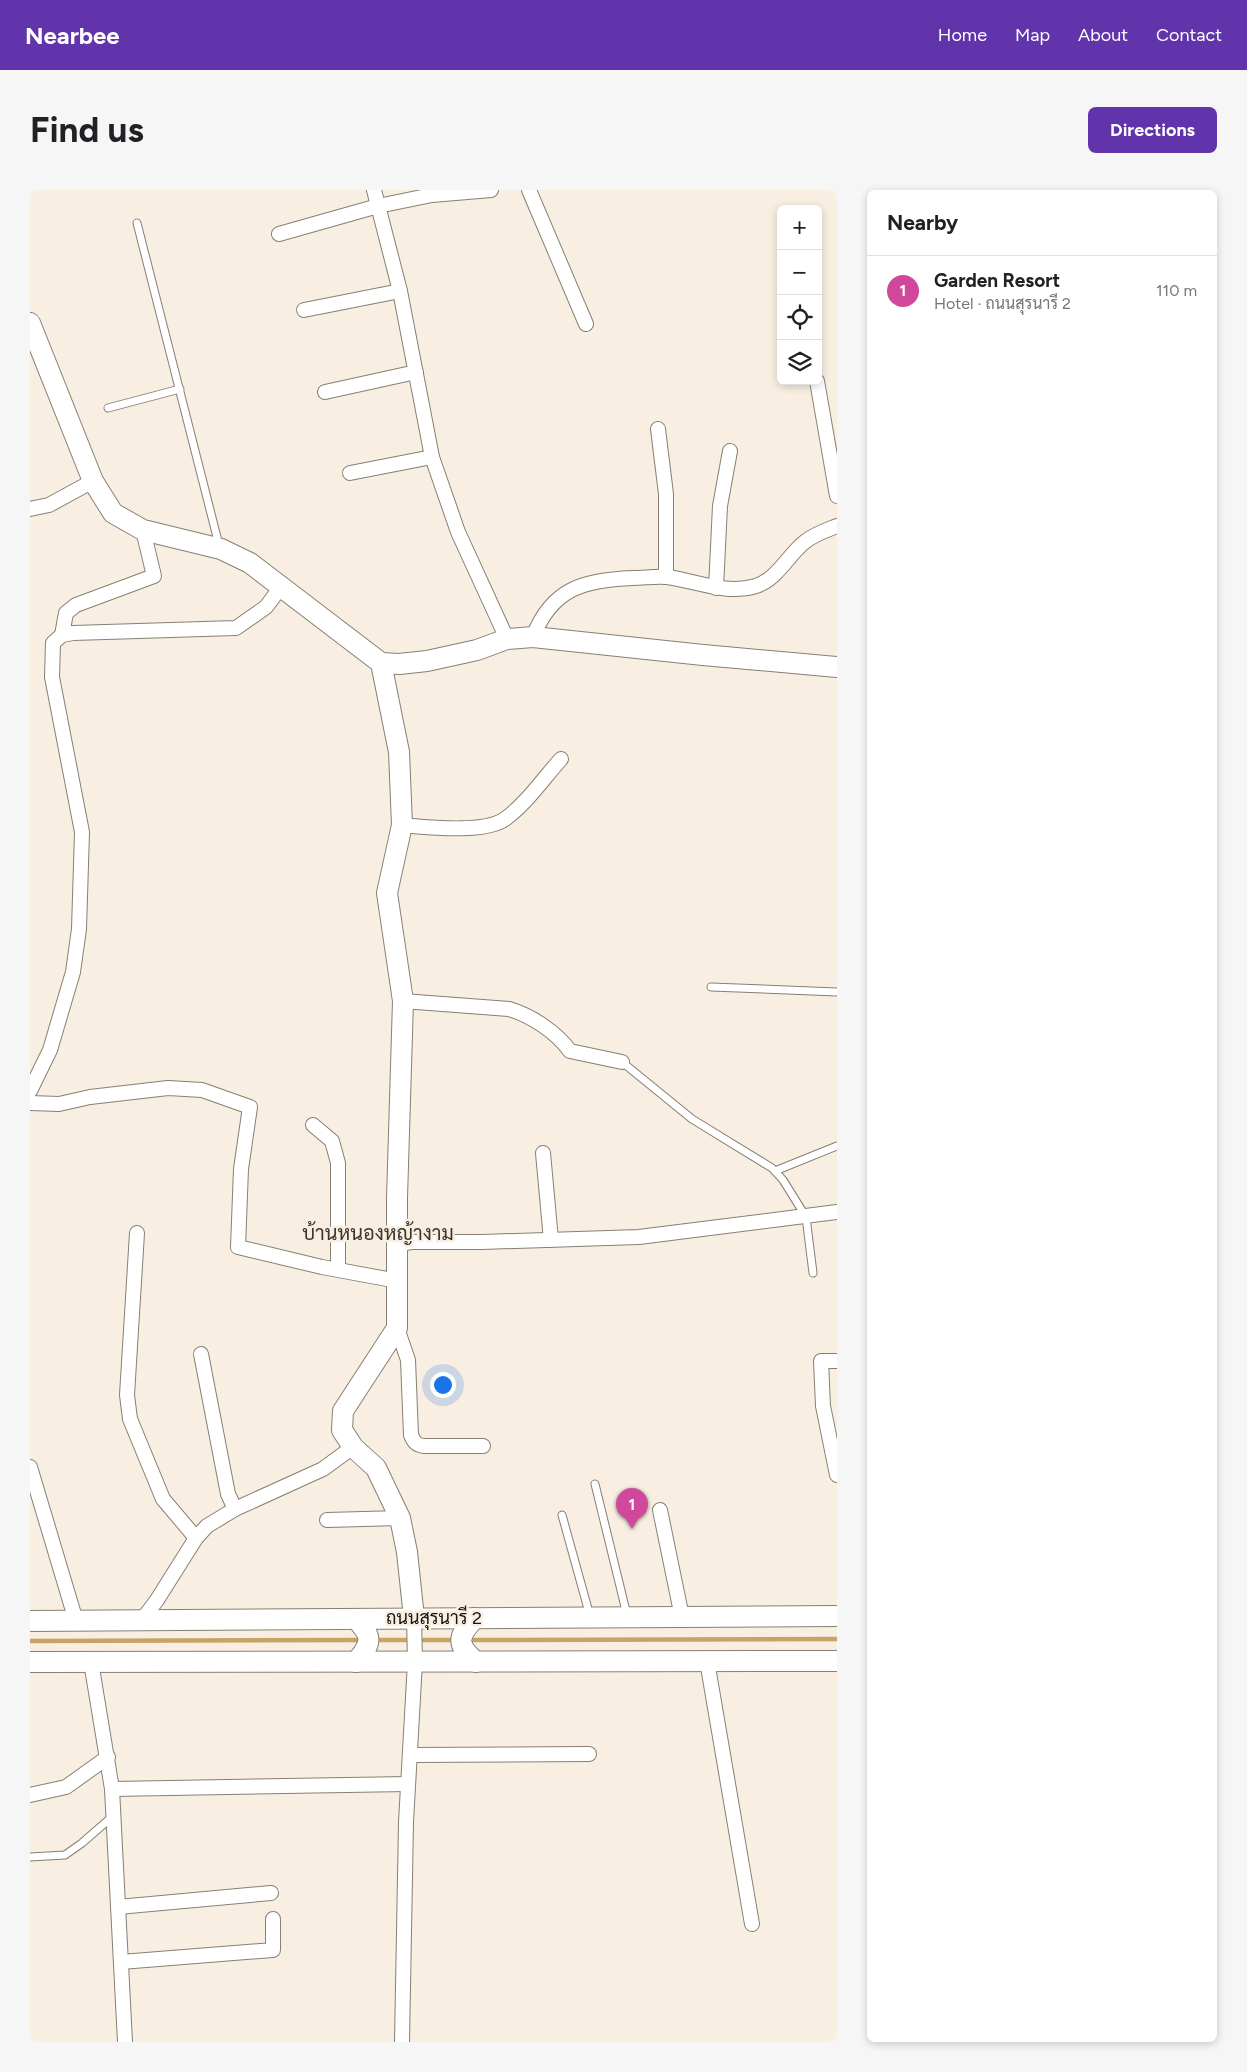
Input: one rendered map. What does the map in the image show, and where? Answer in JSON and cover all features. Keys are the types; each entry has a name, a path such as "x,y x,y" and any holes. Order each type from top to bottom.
{"street":[{"path":"374,190 400,291 432,457 458,532 507,639"},
{"path":"279,234 378,206 432,195 491,190"},
{"path":"529,190 586,324"},
{"path":"304,310 400,291"},
{"path":"30,323 92,481 112,512 143,530 220,549 250,563 381,663 427,662 477,650 507,639 533,637 837,667"},
{"path":"325,392 416,372"},
{"path":"818,385 837,496"},
{"path":"658,429 666,494 666,577"},
{"path":"716,588 720,506 730,451"},
{"path":"350,472 432,457"},
{"path":"30,509 49,505 92,481"},
{"path":"533,637 540,620 547,610 553,603 574,589 610,579 666,577 734,590 758,586 784,566 806,541 837,526"},
{"path":"30,1092 50,1050 73,972 80,929 82,832 52,677 53,643 62,635 66,613 76,605 154,576 143,530"},
{"path":"62,635 236,628 266,607 281,587"},
{"path":"381,663 399,752 402,825 387,894 404,1001 397,1328 408,1360 411,1435 413,1441 417,1445 424,1446 483,1446"},
{"path":"402,825 445,828 496,823 505,819 515,810 560,759"},
{"path":"404,1001 509,1009 518,1012 553,1033 570,1050 622,1062"},
{"path":"30,1103 58,1104 90,1097 168,1088 202,1090 250,1107 242,1169 238,1247 398,1281"},
{"path":"313,1126 332,1141 338,1163 338,1269"},
{"path":"543,1153 551,1240"},
{"path":"398,1244 412,1242 640,1237 837,1212"},
{"path":"138,1233 126,1395 130,1419 163,1499 196,1538"},
{"path":"397,1328 343,1411 342,1430 353,1447 376,1468 400,1518 407,1552 415,1656 408,1784 402,2042"},
{"path":"201,1354 228,1494 235,1509"},
{"path":"837,1360 821,1361 823,1406 833,1430 837,1475"},
{"path":"142,1620 157,1600 196,1538 207,1526 235,1509 323,1469 353,1447"},
{"path":"30,1467 76,1621"},
{"path":"660,1510 682,1617"},
{"path":"327,1520 400,1518"},
{"name":"ถนนสุรนารี 2","path":"30,1621 142,1620 470,1624 591,1618 837,1616"},
{"path":"360,1624 369,1641 360,1657"},
{"path":"470,1624 461,1643 471,1657"},
{"path":"30,1662 415,1656 707,1661 837,1661"},
{"path":"707,1661 752,1924"},
{"path":"91,1662 112,1789 125,2042"},
{"path":"411,1755 589,1754"},
{"path":"30,1795 66,1787 108,1757"},
{"path":"112,1789 408,1784"},
{"path":"118,1907 271,1893"},
{"path":"121,1962 273,1950 273,1919"}],"lane":[{"path":"137,223 220,549"},
{"path":"108,408 180,388"},
{"path":"711,987 837,992"},
{"path":"622,1062 692,1118 775,1172 784,1180 806,1217 813,1273"},
{"path":"775,1172 837,1146"},
{"path":"595,1484 628,1618"},
{"path":"562,1515 591,1618"},
{"path":"30,1857 65,1855 114,1816"}],"waterway":[{"path":"466,1640 837,1639"},
{"path":"30,1641 363,1640"},
{"path":"373,1640 456,1640"}],"place":[{"name":"Garden Resort","path":"632,1529"}],"district":[{"name":"บ้านหนองหญ้างาม","path":"378,1233"}]}
